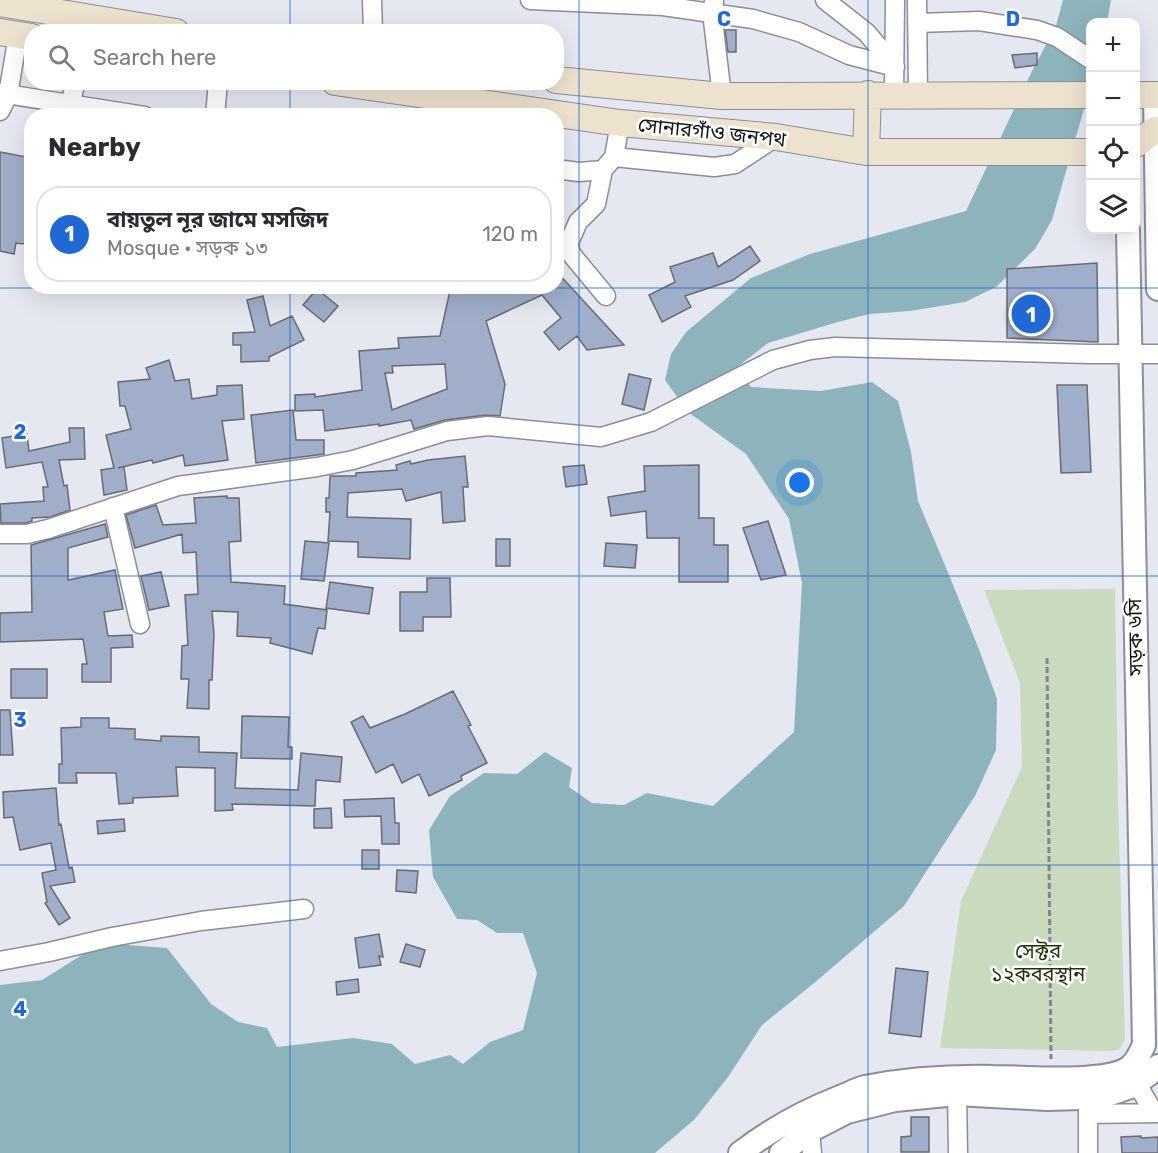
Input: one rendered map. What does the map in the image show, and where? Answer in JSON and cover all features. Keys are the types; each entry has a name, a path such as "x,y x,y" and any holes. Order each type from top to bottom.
{"main road":[{"path":"0,3 127,24"},
{"name":"সোনারগাঁও জনপথ","path":"564,81 722,96 1086,95"},
{"name":"সোনারগাঁও জনপথ","path":"376,90 467,108"},
{"path":"866,152 868,94"},
{"name":"সোনারগাঁও জনপথ","path":"564,118 776,137 866,152 1086,152"}],"street":[{"path":"372,0 374,24"},
{"path":"530,0 713,6 799,32 849,55 895,67"},
{"path":"825,0 867,33 895,67 906,94"},
{"path":"895,0 895,67"},
{"path":"906,94 917,23 917,0"},
{"path":"713,6 722,96"},
{"path":"917,23 979,21 1037,30 1057,37 1086,56"},
{"path":"16,35 2,100 70,104 95,108"},
{"path":"70,104 74,90"},
{"path":"216,108 217,90"},
{"path":"1146,92 1158,258 1158,289"},
{"path":"606,296 572,255 568,245 578,222 596,204 620,123"},
{"path":"564,170 579,172 608,164 714,167 735,164 776,137"},
{"name":"সড়ক ৬সি","path":"1128,234 1130,354 1148,828 1145,1065"},
{"path":"0,534 27,534 48,529 178,486 353,460 447,431 489,426 601,437 651,422 773,360 810,350 835,347 1158,354"},
{"path":"112,507 140,624"},
{"path":"0,961 201,921 304,909"},
{"path":"740,1153 813,1108 862,1088 948,1078 1085,1078 1111,1075 1145,1065"},
{"path":"1088,1106 1110,1094 1130,1087 1145,1065"},
{"path":"781,1153 811,1142 847,1112 895,1100 957,1094 1047,1099 1156,1113 1145,1065"},
{"path":"957,1094 958,1153"},
{"path":"1088,1106 1088,1153"}],"path":[{"path":"1047,658 1052,1079"}],"green space":[{"name":"সেক্টর ১২কবরস্থান","path":"1115,589 1125,1039 1120,1049 1113,1051 940,1048 961,901 1022,767 1020,683 984,590"}],"water":[{"path":"1063,0 1111,0 1108,18 1086,18 1086,102 1052,220 1035,249 996,287 965,302 910,311 869,314 838,322 768,343 736,368 751,387 821,391 872,382 898,401 911,452 918,501 997,699 996,750 975,796 904,906 762,1025 728,1077 694,1120 655,1153 0,1153 0,985 42,980 101,943 167,948 211,1004 238,1022 267,1028 277,1047 353,1038 392,1044 415,1064 450,1055 463,1064 490,1042 523,1030 537,973 523,933 497,933 477,920 457,919 433,877 429,830 450,796 484,773 517,774 545,752 572,768 569,787 592,803 624,805 647,793 713,806 794,732 802,583 789,519 746,454 688,412 665,380 671,354 686,332 751,278 810,254 966,211 1032,71 1056,26"}],"building":[{"path":"725,30 736,30 736,52 728,52"},
{"path":"1037,53 1037,65 1015,68 1012,55"},
{"path":"0,152 24,156 24,244 16,243 14,254 0,251"},
{"path":"750,246 760,261 733,280 685,296 691,307 662,322 649,295 675,282 670,267 713,253 718,267"},
{"path":"1097,263 1098,342 1007,338 1007,269"},
{"path":"564,280 624,345 587,350 577,336 559,350 544,332 561,318 542,295 486,321 505,384 500,416 487,415 445,420 414,429 411,420 379,426 379,424 325,431 323,410 295,411 295,395 315,394 315,397 362,390 359,351 399,348 398,338 440,336 449,294 564,294","holes":["445,364 447,389 392,410 385,373 393,373 392,366"]},
{"path":"313,294 323,294 338,306 324,322 303,305"},
{"path":"263,296 270,326 292,316 304,340 269,357 269,361 241,362 241,345 233,345 233,333 255,332 247,300"},
{"path":"169,360 175,381 189,379 192,399 217,395 217,386 242,385 244,419 222,421 228,460 185,466 183,455 153,463 152,460 118,468 124,467 127,490 104,495 101,470 114,468 106,435 131,429 125,406 120,406 118,382 150,379 146,368"},
{"path":"629,374 651,379 644,410 622,404"},
{"path":"1057,385 1087,385 1091,472 1061,473"},
{"path":"293,410 296,440 324,440 324,454 256,463 251,415"},
{"path":"69,428 84,428 85,459 59,460 64,486 67,485 70,510 50,517 32,518 32,521 26,523 1,523 0,504 44,501 43,487 48,487 42,462 6,468 2,438 27,434 29,451 70,442"},
{"path":"465,456 468,487 463,487 465,521 443,523 441,492 406,501 402,489 348,493 347,517 411,519 410,559 358,557 358,542 328,541 330,512 326,512 326,498 329,498 330,476 356,476 356,473 397,470 396,465 410,461 411,464"},
{"path":"584,465 587,484 566,487 563,467"},
{"path":"699,465 699,518 714,518 714,545 728,545 728,582 679,582 679,538 647,538 646,511 611,516 608,497 645,491 644,466"},
{"path":"227,496 227,498 239,498 241,541 229,542 231,582 285,586 284,604 327,610 325,629 318,628 312,654 270,643 271,638 237,636 238,612 212,611 214,634 212,680 209,680 209,709 187,708 189,679 181,679 182,646 188,645 185,595 198,594 196,552 183,553 182,534 135,548 126,515 156,505 163,525 196,523 194,498"},
{"path":"768,521 786,575 761,580 743,528"},
{"path":"105,524 108,537 68,548 68,580 115,570 123,609 104,612 108,636 132,635 133,647 111,648 111,682 82,682 82,664 87,664 83,639 0,642 0,613 32,612 31,545"},
{"path":"496,539 510,539 510,566 496,566"},
{"path":"305,541 329,543 324,581 301,579"},
{"path":"606,543 637,545 635,568 604,566"},
{"path":"161,572 169,606 149,610 141,576"},
{"path":"427,578 450,578 451,617 423,617 423,631 400,631 400,592 427,592"},
{"path":"330,582 373,588 369,614 326,608"},
{"path":"11,669 47,669 47,698 11,698"},
{"path":"453,691 487,763 461,776 462,780 429,796 419,774 402,783 393,764 376,773 351,722 363,716 370,728"},
{"path":"0,710 10,710 13,755 0,755"},
{"path":"242,716 289,717 288,747 292,747 292,759 241,758"},
{"path":"81,718 109,718 109,728 135,729 135,739 161,741 161,736 199,737 199,752 237,753 235,788 298,790 301,753 342,757 340,782 316,780 315,806 232,804 233,810 215,811 215,768 176,767 178,796 133,798 133,803 119,804 116,773 76,773 77,783 59,783 59,764 62,764 61,728 81,727"},
{"path":"56,788 59,825 61,824 69,868 72,867 75,882 50,886 70,918 59,925 45,903 47,902 42,873 56,870 51,843 20,850 13,817 4,818 3,792"},
{"path":"394,798 395,823 399,823 399,844 382,844 381,816 345,817 344,800"},
{"path":"331,808 332,828 314,828 314,809"},
{"path":"124,819 125,831 98,834 97,821"},
{"path":"362,850 379,850 379,869 362,869"},
{"path":"397,870 418,871 416,893 396,891"},
{"path":"379,934 383,957 379,956 381,965 359,968 355,938"},
{"path":"406,944 425,950 420,967 400,962"},
{"path":"896,968 928,972 921,1037 889,1033"},
{"path":"358,979 359,992 337,995 336,982"},
{"path":"911,1117 929,1117 929,1152 901,1152 901,1137 911,1136"},
{"path":"1141,1136 1141,1138 1158,1137 1158,1153 1122,1153 1121,1137"}],"place":[{"name":"বায়তুল নূর জামে মসজিদ","path":"1031,314"}]}
